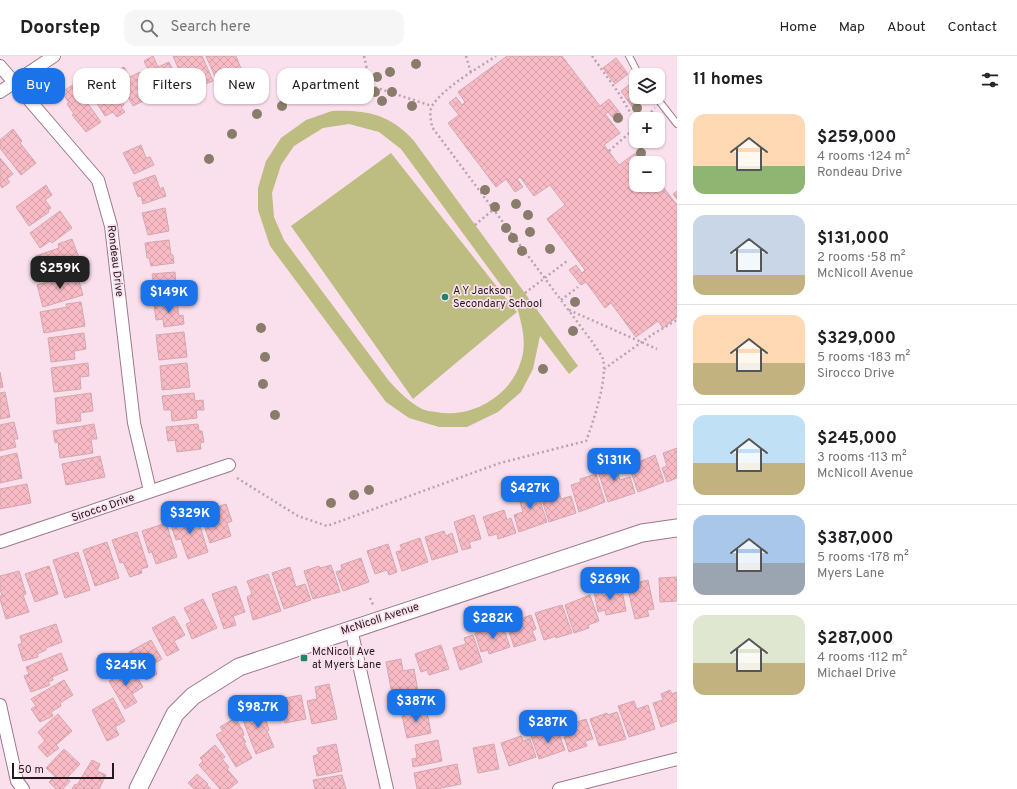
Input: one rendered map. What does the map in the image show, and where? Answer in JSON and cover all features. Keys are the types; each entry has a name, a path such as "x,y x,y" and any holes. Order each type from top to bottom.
{"street":[{"path":"35,68 54,56"},
{"name":"Rondeau Drive","path":"0,66 12,81"},
{"path":"0,92 12,83"},
{"name":"Rondeau Drive","path":"32,104 98,180 111,226 134,423 150,491"},
{"name":"Sirocco Drive","path":"0,542 229,465"},
{"name":"McNicoll Avenue","path":"138,789 175,714 193,696 239,667 642,532 677,528"},
{"path":"351,629 387,789"},
{"path":"0,705 17,781 23,789"},
{"path":"559,789 677,759"}],"lane":[{"path":"629,56 635,68"},
{"path":"661,104 677,124"}],"path":[{"path":"364,56 371,86 432,106"},
{"path":"466,56 471,73"},
{"path":"237,478 298,516 327,526 500,463 586,441 598,410 603,359 545,278 432,127 430,116 432,106 448,90 496,56"},
{"path":"592,56 618,92 630,112"},
{"path":"609,151 629,133"},
{"path":"475,224 494,210"},
{"path":"525,293 567,261"},
{"path":"561,300 578,287"},
{"path":"568,310 657,348"},
{"path":"603,369 677,320"}],"shaded area":[{"path":"332,111 356,111 386,119 405,132 414,141 578,366 569,374 540,336 533,369 521,392 498,412 467,427 439,427 409,418 386,402 270,246 258,210 258,188 266,161 281,138 306,120","holes":["349,124 379,132 401,149 517,307 522,327 524,348 516,374 499,394 476,408 463,412 449,413 427,411 417,406 400,393 389,381 284,240 274,217 272,193 281,165 294,146 323,128"]},
{"path":"391,153 517,312 413,399 291,226"}],"building":[{"path":"153,56 158,67 169,62 172,68 147,68 144,61"},
{"path":"173,56 202,56 213,81 206,84 206,68 178,68"},
{"path":"206,56 236,56 241,68 214,68 214,74"},
{"path":"507,56 562,56 600,106 609,99 621,114 614,119 608,112 605,114 620,133 604,145 619,165 629,158 629,192 665,192 665,189 676,204 677,203 677,317 663,328 658,321 636,337 611,303 605,308 586,282 581,285 569,270 576,265 582,273 585,270 547,219 565,205 550,185 534,196 520,177 517,179 523,187 515,192 506,179 496,187 448,123 459,115 449,103 456,97 462,105 465,102 458,92"},
{"path":"616,58 628,74 615,84 603,68"},
{"path":"138,73 138,104 133,106 130,101 130,77"},
{"path":"73,85 73,104 88,104 101,122 86,132 72,115 74,114 67,104 69,103 65,97 65,90"},
{"path":"629,85 629,103 621,91"},
{"path":"98,104 123,104 121,107 125,112 117,117 113,112 105,116"},
{"path":"630,104 637,104 632,107"},
{"path":"13,129 22,141 20,143 36,163 21,175 0,148 0,140"},
{"path":"141,145 146,158 150,157 154,165 134,174 123,153"},
{"path":"637,152 640,156 631,156"},
{"path":"0,158 13,174 7,179 10,182 2,188 0,185"},
{"path":"155,175 160,189 163,187 166,196 143,204 141,196 138,197 133,183"},
{"path":"46,185 52,195 45,200 51,208 48,210 49,212 29,226 16,207"},
{"path":"677,191 677,199 673,194"},
{"path":"165,208 169,231 148,235 142,213"},
{"path":"60,211 72,228 52,243 50,241 40,248 30,233"},
{"path":"72,239 81,263 44,277 36,256 59,248 58,244"},
{"path":"169,240 171,255 173,255 174,263 151,266 149,258 147,258 145,243"},
{"path":"76,271 83,295 43,307 37,285 63,278 62,275"},
{"path":"175,272 176,285 179,285 180,294 156,297 152,274"},
{"path":"81,302 85,326 44,333 40,312 67,307 66,304"},
{"path":"177,302 179,316 183,315 184,324 164,327 163,319 156,320 154,305"},
{"path":"184,332 187,357 159,360 156,335"},
{"path":"84,333 86,349 74,351 75,359 51,362 48,338"},
{"path":"88,363 89,376 80,377 81,389 54,392 51,368"},
{"path":"187,363 190,387 162,390 160,366"},
{"path":"0,372 3,387 0,388"},
{"path":"5,392 10,417 0,419 0,393"},
{"path":"91,393 93,411 80,413 81,421 57,424 55,398"},
{"path":"194,393 195,401 203,400 204,410 196,410 197,418 172,421 171,410 164,410 162,396"},
{"path":"14,422 18,439 14,439 16,447 0,451 0,425"},
{"path":"94,424 97,439 91,439 93,453 60,458 58,442 55,443 53,431"},
{"path":"198,424 199,431 202,431 204,442 200,443 201,449 177,452 175,440 168,441 166,427"},
{"path":"677,448 677,478 667,482 662,468 667,466 663,453"},
{"path":"17,453 22,478 0,483 0,457"},
{"path":"655,455 664,482 638,492 629,466"},
{"path":"100,456 105,477 66,485 62,464"},
{"path":"613,459 620,480 630,477 635,493 608,502 596,465"},
{"path":"596,474 605,502 579,512 571,485 581,482 580,479"},
{"path":"555,479 561,499 571,496 576,513 549,522 537,485"},
{"path":"27,484 31,503 0,509 0,489"},
{"path":"535,486 547,522 519,532 514,515 523,512 517,492"},
{"path":"226,504 232,521 227,523 231,536 210,543 200,513"},
{"path":"504,510 507,520 511,518 516,533 498,539 497,534 489,536 483,517"},
{"path":"196,513 208,552 188,559 181,539 176,540 170,522"},
{"path":"474,515 481,539 469,542 471,548 462,550 454,522"},
{"path":"166,523 177,557 156,564 152,552 149,553 142,531"},
{"path":"444,531 446,536 452,533 458,552 432,560 425,537"},
{"path":"137,532 148,567 141,569 142,573 130,577 123,562 120,563 112,540"},
{"path":"420,538 428,562 402,571 396,552 402,550 400,545"},
{"path":"107,542 119,578 95,586 83,550"},
{"path":"388,544 397,572 389,575 387,570 375,574 367,551"},
{"path":"78,552 90,590 65,598 53,560"},
{"path":"361,558 369,582 343,591 336,572 342,570 341,565"},
{"path":"331,565 340,592 313,599 304,571 319,566 320,568"},
{"path":"49,566 58,594 35,602 25,574"},
{"path":"290,567 296,587 305,584 311,600 284,609 272,573"},
{"path":"19,571 26,594 23,595 29,612 6,619 0,599 0,596 2,596 0,589 0,576"},
{"path":"268,574 281,611 253,620 247,597 252,594 247,581"},
{"path":"677,577 677,601 660,602 659,578"},
{"path":"648,580 654,609 647,610 649,616 635,619 628,590 641,587 640,582"},
{"path":"236,586 245,612 233,616 236,625 224,629 212,594"},
{"path":"618,587 619,591 622,590 626,611 606,615 605,610 598,612 594,592"},
{"path":"590,595 599,621 588,625 589,628 574,633 565,605"},
{"path":"203,599 217,628 192,639 186,624 191,622 184,608"},
{"path":"562,605 572,633 544,640 535,613"},
{"path":"531,615 536,629 532,631 536,640 514,647 508,628 515,625 514,621"},
{"path":"174,616 185,635 174,641 179,650 167,656 152,628"},
{"path":"56,624 62,642 46,648 46,650 37,654 38,657 23,661 18,645 22,643 20,636"},
{"path":"502,624 510,647 489,654 488,650 481,652 475,633"},
{"path":"473,635 482,662 460,670 453,648 466,644 464,638"},
{"path":"151,640 162,659 152,665 157,674 146,680 129,652"},
{"path":"441,645 449,669 429,675 427,670 421,672 415,654"},
{"path":"61,653 68,670 52,677 53,680 48,682 50,685 31,692 24,676 29,674 26,667"},
{"path":"401,659 403,671 414,669 418,692 397,696 396,694 392,694 386,662"},
{"path":"132,668 143,687 132,694 137,702 125,709 109,681"},
{"path":"64,680 73,695 60,703 61,706 51,712 53,716 40,722 31,709 36,706 31,699"},
{"path":"329,684 337,719 312,724 307,701 317,699 315,687"},
{"path":"670,690 672,694 677,692 677,721 661,727 653,703 663,700 661,694"},
{"path":"301,695 306,719 285,723 284,718 273,721 269,701"},
{"path":"113,698 125,721 115,727 119,735 107,741 92,710"},
{"path":"634,701 637,709 648,705 655,729 629,737 618,706"},
{"path":"263,706 269,719 266,721 269,730 267,731 274,747 256,754 241,715"},
{"path":"420,707 422,713 427,712 431,733 407,738 401,711"},
{"path":"617,712 626,739 599,746 590,719 607,713 608,715"},
{"path":"58,714 72,731 56,745 59,748 47,757 38,747 45,741 38,732"},
{"path":"235,718 243,731 244,735 242,736 246,742 244,743 252,758 236,767 216,735 223,731 220,727"},
{"path":"586,719 593,739 585,741 587,746 569,752 564,737 568,736 565,726"},
{"path":"551,729 553,734 558,732 565,750 539,759 531,736"},
{"path":"521,736 523,741 530,739 536,757 509,766 501,743"},
{"path":"438,740 442,761 413,767 412,759 417,758 415,745"},
{"path":"336,744 342,771 317,776 313,756 319,754 317,748"},
{"path":"494,744 499,769 478,773 473,748"},
{"path":"215,745 225,757 222,759 229,767 227,769 238,782 229,789 220,789 199,765 203,761 200,758"},
{"path":"64,749 80,764 66,779 70,781 63,789 56,789 49,782 55,776 46,768"},
{"path":"92,760 100,764 97,771 106,775 99,789 72,789 75,784 77,785"},
{"path":"457,764 461,784 436,789 417,789 414,773"},
{"path":"197,774 208,784 207,785 211,789 194,789 188,783"},
{"path":"342,775 346,789 315,789 313,780"}],"place":[{"name":"A Y Jackson Secondary School","path":"445,297"},
{"name":"McNicoll Ave at Myers Lane","path":"304,658"}]}
